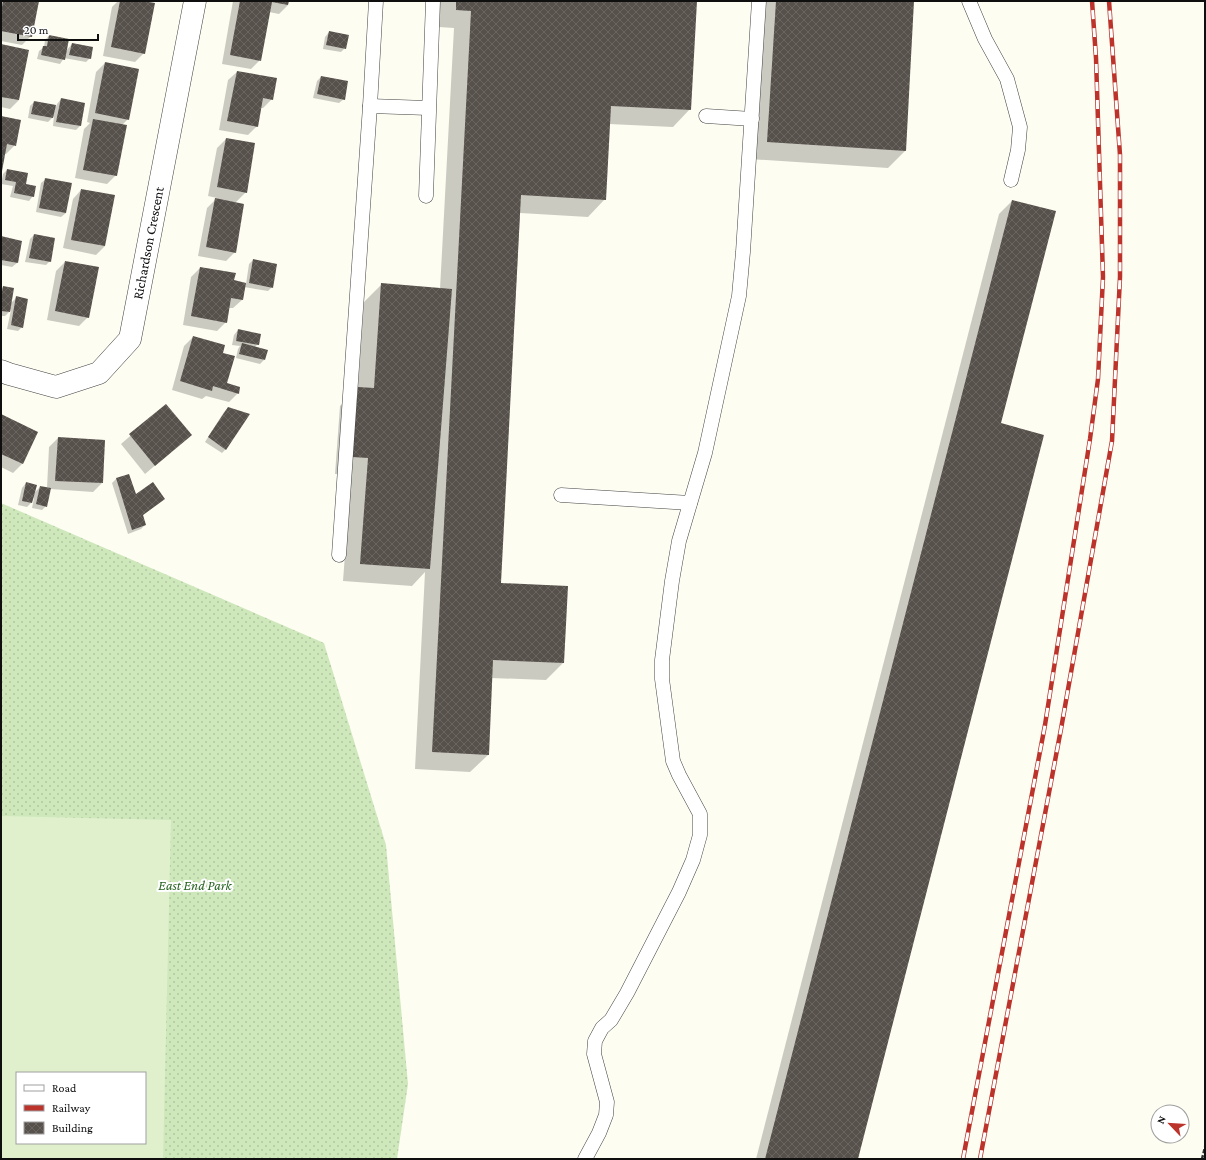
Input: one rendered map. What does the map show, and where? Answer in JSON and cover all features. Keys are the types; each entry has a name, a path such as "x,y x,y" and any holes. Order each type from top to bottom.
{"street":[{"name":"Richardson Crescent","path":"1,371 56,387 99,373 130,339 195,1"}],"lane":[{"path":"339,555 376,1"},
{"path":"426,196 433,1"},
{"path":"585,1159 599,1133 606,1114 606,1102 594,1054 595,1041 602,1028 611,1020 641,966 690,866 700,835 700,814 673,761 662,679 662,660 672,580 679,541 705,453 739,296 759,1"},
{"path":"969,1 985,39 1007,79 1020,127 1018,150 1011,180"},
{"path":"370,106 428,108"},
{"path":"706,116 752,119"},
{"path":"562,494 690,503"}],"path":[{"path":"1202,1159 1205,1147"}],"green space":[{"name":"East End Park","path":"1,503 324,643 386,845 408,1084 397,1159 1,1159"},
{"path":"1,816 171,820 163,1159 1,1159"}],"building":[{"path":"3,1 39,1 32,37 1,31"},
{"path":"120,1 143,1 155,3 145,54 111,47"},
{"path":"240,1 289,1 288,5 272,2 261,61 230,55"},
{"path":"456,1 697,1 691,110 611,106 606,200 521,195 501,583 568,586 564,663 493,660 489,755 432,752 471,11 456,10"},
{"path":"776,1 914,1 906,151 767,142"},
{"path":"329,31 349,35 346,49 326,45"},
{"path":"49,35 69,39 65,60 41,55 43,46 47,46"},
{"path":"72,43 93,47 91,59 69,55"},
{"path":"1,44 29,50 19,100 1,97"},
{"path":"105,62 139,69 129,120 95,113"},
{"path":"237,71 277,78 273,100 263,98 258,127 227,121"},
{"path":"321,76 348,81 345,100 317,94"},
{"path":"61,98 85,103 81,126 56,122"},
{"path":"34,101 56,105 53,118 31,114"},
{"path":"1,116 21,120 16,146 7,144 2,171"},
{"path":"93,119 127,125 117,176 83,170"},
{"path":"226,138 255,143 247,193 217,187"},
{"path":"7,169 28,173 26,184 36,186 34,197 14,193 16,182 5,180"},
{"path":"45,178 72,183 66,213 39,208"},
{"path":"81,189 115,195 105,246 71,240"},
{"path":"215,198 244,204 236,253 206,247"},
{"path":"1012,200 1056,211 1001,423 1044,435 858,1159 765,1159"},
{"path":"34,234 55,238 51,262 29,258"},
{"path":"1,236 22,241 18,263 1,260"},
{"path":"253,259 277,264 273,288 249,283"},
{"path":"65,261 99,267 89,318 55,311"},
{"path":"200,267 236,273 234,280 246,283 243,300 231,298 227,323 191,316"},
{"path":"381,283 452,289 430,569 360,564 368,458 352,457 358,387 374,388"},
{"path":"3,286 14,288 10,312 1,311"},
{"path":"16,296 28,299 23,328 11,325"},
{"path":"238,329 261,334 259,345 236,341"},
{"path":"193,336 225,345 223,353 235,356 227,383 240,387 239,394 213,386 212,391 180,381"},
{"path":"242,343 268,350 265,360 239,354"},
{"path":"166,404 192,435 155,466 129,434"},
{"path":"228,407 250,414 226,450 208,437"},
{"path":"1,414 38,432 23,464 1,454"},
{"path":"58,437 105,440 103,483 55,481"},
{"path":"129,474 136,494 153,482 165,499 143,515 146,525 132,530 116,478"},
{"path":"26,482 37,485 32,503 22,501"},
{"path":"40,486 51,488 47,507 36,504"}],"railway":[{"path":"963,1159 1045,725 1098,379 1103,277 1096,58 1092,1"},
{"path":"980,1159 1061,729 1112,441 1120,277 1120,155 1109,1"}]}
